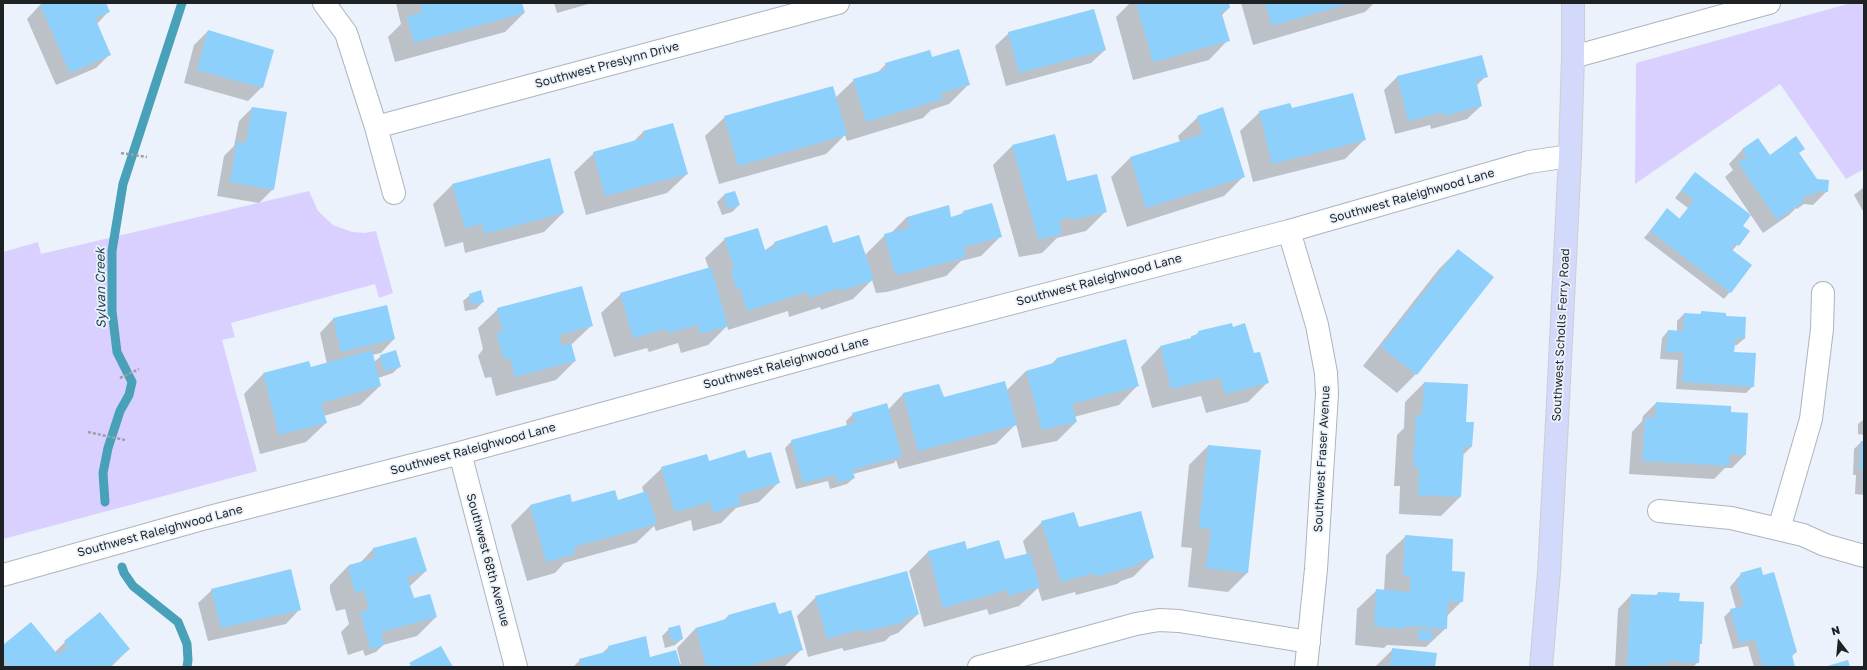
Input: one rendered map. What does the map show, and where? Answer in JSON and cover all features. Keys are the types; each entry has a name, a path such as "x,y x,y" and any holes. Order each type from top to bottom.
{"main road":[{"name":"Southwest Scholls Ferry Road","path":"1541,667 1549,564 1570,156 1573,3"}],"street":[{"path":"324,3 346,34 376,127 394,193"},
{"name":"Southwest Preslynn Drive","path":"376,127 838,3"},
{"path":"1573,57 1769,3"},
{"name":"Southwest Raleighwood Lane","path":"3,575 206,518 460,453 872,340 1290,231 1529,162 1570,156"},
{"name":"Southwest Fraser Avenue","path":"1290,231 1317,324 1325,366 1327,394 1316,569 1306,667"},
{"path":"1779,529 1811,419 1822,329 1823,293"},
{"name":"Southwest 68th Avenue","path":"460,453 516,667"},
{"path":"1659,511 1731,518 1779,529 1803,536 1825,545 1864,556"},
{"path":"979,667 1136,624 1160,620 1180,621 1309,642"}],"path":[{"path":"121,153 147,157"},
{"path":"120,378 139,369"},
{"path":"88,432 125,440"}],"shaded area":[{"path":"1851,3 1864,3 1864,169 1846,179 1780,84 1635,184 1636,63"},
{"path":"309,191 318,211 333,225 352,232 364,233 376,231 393,293 379,298 375,284 231,323 235,337 222,340 257,471 3,539 3,252 38,242 41,254"}],"building":[{"path":"43,3 106,3 110,12 95,18 111,55 70,73 40,5"},
{"path":"420,3 522,3 525,13 414,43 407,17 422,12"},
{"path":"1136,3 1229,3 1230,8 1221,11 1230,41 1153,62"},
{"path":"1265,3 1350,3 1272,26"},
{"path":"1094,9 1106,50 1019,73 1008,32"},
{"path":"208,30 274,50 263,88 197,70"},
{"path":"959,49 970,85 941,93 943,99 866,122 853,79 887,69 885,63 930,50 932,57"},
{"path":"1482,55 1488,77 1476,80 1482,106 1444,116 1443,112 1408,121 1397,76"},
{"path":"833,86 847,135 738,166 724,116"},
{"path":"1353,93 1366,140 1272,164 1259,111 1290,103 1292,108"},
{"path":"252,107 287,112 274,190 230,182 237,142 246,143"},
{"path":"1223,107 1245,177 1146,208 1130,157 1203,134 1197,116"},
{"path":"673,123 688,174 605,196 593,152 644,138 643,131"},
{"path":"1055,134 1067,181 1097,174 1107,212 1073,220 1072,217 1059,221 1062,234 1040,239 1038,238 1012,145"},
{"path":"1796,136 1805,149 1799,153 1817,179 1829,180 1828,192 1819,191 1811,196 1809,194 1802,199 1804,201 1777,220 1738,163 1747,157 1742,149 1758,138 1770,155"},
{"path":"550,158 564,213 484,234 482,224 465,228 452,184"},
{"path":"1695,172 1751,215 1743,226 1750,231 1739,246 1735,243 1731,249 1752,265 1731,293 1650,231 1667,208 1680,219 1694,200 1681,190"},
{"path":"735,191 740,205 728,209 724,194"},
{"path":"992,203 1002,237 964,247 966,257 907,273 895,274 884,234 910,227 907,217 949,205 951,217 964,213 963,211"},
{"path":"827,225 833,243 859,235 874,280 841,291 840,288 809,298 807,292 747,311 740,288 736,289 731,270 734,268 724,238 758,228 765,250 776,247 774,242"},
{"path":"1458,249 1494,277 1417,375 1381,347"},
{"path":"711,267 728,326 700,334 698,325 668,333 666,329 633,338 620,293"},
{"path":"582,286 593,326 559,335 562,346 571,343 576,361 515,377 510,358 504,359 497,336 497,333 503,332 497,308"},
{"path":"481,290 484,302 472,305 469,294"},
{"path":"387,305 395,339 341,352 333,318"},
{"path":"1701,311 1726,313 1726,316 1746,317 1745,339 1736,338 1734,352 1756,353 1754,387 1682,382 1684,353 1666,352 1668,330 1683,331 1684,313 1701,314"},
{"path":"1232,323 1233,327 1245,323 1254,353 1260,352 1269,383 1225,394 1220,377 1171,389 1160,346 1191,338 1191,336 1199,334 1198,331"},
{"path":"1126,339 1139,386 1072,404 1077,422 1042,430 1026,371 1057,362 1057,358"},
{"path":"372,350 381,386 321,403 327,423 279,435 263,373 309,361 311,367"},
{"path":"396,350 401,367 384,371 380,355"},
{"path":"1005,381 1017,425 918,451 903,393 939,384 944,397"},
{"path":"1424,382 1468,384 1466,422 1474,422 1472,447 1464,447 1461,497 1418,495 1419,467 1413,467 1416,415 1422,415"},
{"path":"1656,402 1731,406 1731,412 1748,413 1746,455 1730,454 1729,466 1642,461 1645,418 1655,418"},
{"path":"887,403 902,456 852,470 855,478 837,483 835,475 803,483 791,440 855,423 852,413"},
{"path":"1861,441 1864,441 1864,488 1862,488 1863,469 1859,469"},
{"path":"1208,445 1261,450 1248,573 1206,568 1211,529 1199,528"},
{"path":"745,450 748,458 771,452 780,483 738,495 741,504 713,513 710,502 675,512 661,467 707,454 709,461"},
{"path":"615,490 618,500 647,491 657,524 574,547 575,554 546,562 530,505 570,494 572,502"},
{"path":"1141,511 1154,558 1137,563 1138,565 1095,577 1094,573 1061,582 1041,521 1074,512 1079,527"},
{"path":"1405,535 1453,539 1452,571 1465,572 1463,602 1448,601 1447,629 1405,626 1405,629 1374,626 1376,589 1410,592 1410,576 1403,575"},
{"path":"416,537 427,571 407,577 414,598 430,594 437,617 381,632 384,645 371,650 360,612 369,609 364,590 355,593 349,571 349,565 375,558 373,548"},
{"path":"999,540 1005,559 1030,553 1040,587 1008,596 1007,590 943,608 928,551 965,541 967,549"},
{"path":"1761,567 1763,575 1774,572 1797,652 1792,655 1795,667 1763,667 1755,639 1740,643 1730,609 1744,606 1736,579 1742,578 1740,573"},
{"path":"291,569 301,610 221,628 211,589"},
{"path":"907,571 919,614 904,619 905,622 863,632 861,629 827,639 815,596"},
{"path":"1658,592 1680,593 1679,601 1704,602 1702,644 1700,644 1699,663 1667,661 1667,664 1650,664 1650,667 1627,667 1631,594 1658,595"},
{"path":"775,602 779,614 791,610 803,650 744,667 706,667 696,628 729,618 728,615"},
{"path":"100,612 130,649 108,667 9,667 3,659 3,645 31,622 58,655 68,647 64,641"},
{"path":"680,625 683,639 672,642 668,628"},
{"path":"1418,630 1433,631 1432,641 1418,640"},
{"path":"646,636 650,657 676,650 681,667 581,667 579,659 609,651 608,646"},
{"path":"441,646 453,667 407,667 411,665 409,663"},
{"path":"1392,648 1437,653 1435,667 1390,667"},
{"path":"1848,660 1850,667 1824,667"}],"waterway":[{"name":"Sylvan Creek","path":"105,502 103,473 108,448 120,411 129,395 132,382 117,352 112,311 112,251 123,184 182,3"},
{"name":"Sylvan Creek","path":"122,567 124,573 133,586 178,622 187,644 187,667"}]}
